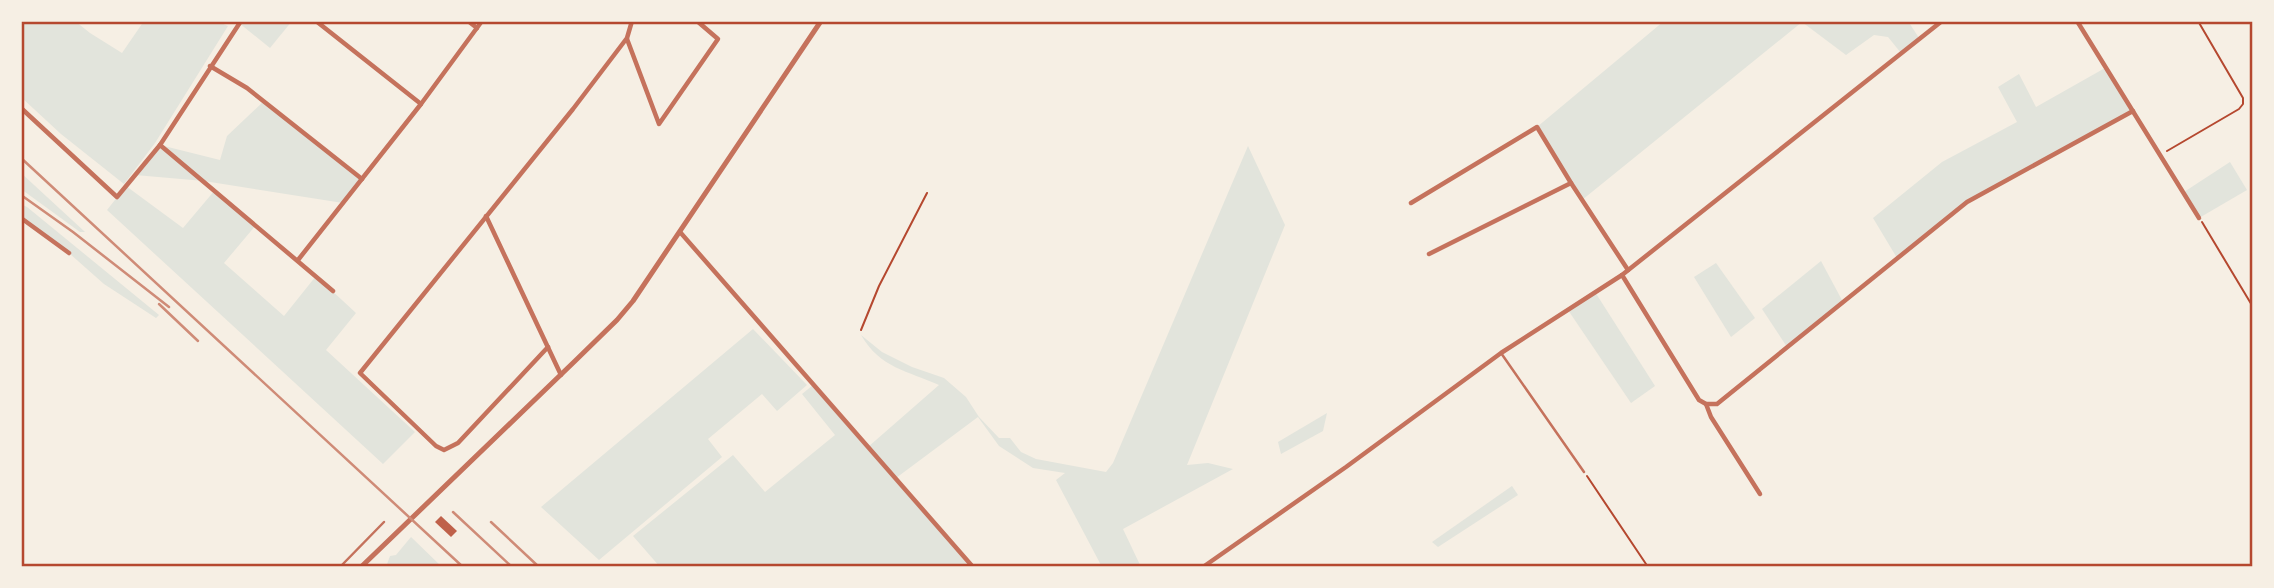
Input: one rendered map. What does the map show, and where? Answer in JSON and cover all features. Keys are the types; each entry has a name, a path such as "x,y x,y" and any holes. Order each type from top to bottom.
{"street":[{"path":"21,108 117,197 160,145 241,21"},
{"path":"316,21 421,104"},
{"path":"468,21 477,28"},
{"path":"298,260 421,104 482,21"},
{"path":"548,347 458,443 444,450 436,446 360,373 573,109 627,38 632,21"},
{"path":"627,38 659,124 718,38 697,21"},
{"path":"361,567 617,320 633,301 821,21"},
{"path":"1203,567 1346,467 1501,353 1622,275 1942,21"},
{"path":"2077,21 2199,218"},
{"path":"210,66 247,88 362,178"},
{"path":"1622,275 1699,400 1706,404 1717,404 1967,202 2133,111"},
{"path":"1410,203 1537,127 1628,270"},
{"path":"160,145 333,291"},
{"path":"1429,254 1571,183"},
{"path":"486,216 561,375"},
{"path":"21,218 69,253"},
{"path":"680,232 974,567"},
{"path":"1706,404 1711,417 1760,494"}],"lane":[{"path":"1501,353 1584,472"},
{"path":"340,567 384,523"}],"path":[{"path":"2161,155 2239,109 2243,104 2243,98 2198,21"},
{"path":"861,330 879,286 927,193"},
{"path":"2199,218 2253,307"},
{"path":"1584,472 1648,567"}],"shaded area":[{"path":"21,21 75,21 122,53 144,21 216,21 228,26 155,143 124,184 61,134 21,97"},
{"path":"292,21 270,48 239,23"},
{"path":"1664,21 1908,21 1919,38 1901,53 1888,37 1874,35 1846,55 1802,22 1582,200 1537,127"},
{"path":"2105,68 2133,111 1967,202 1897,258 1873,218 1942,162 2017,122 1998,87 2019,74 2036,107"},
{"path":"264,101 362,179 343,203 204,181 135,175 160,145 220,160 227,136"},
{"path":"1248,146 1285,225 1187,465 1208,463 1233,469 1123,529 1141,567 1102,567 1056,480 1065,473 1033,468 999,446 978,417 896,478 973,567 660,567 633,536 733,455 765,492 835,435 802,394 813,385 868,447 939,385 886,362 861,335 882,352 912,367 944,378 966,397 979,417 999,438 1010,438 1021,452 1036,459 1106,472 1113,463"},
{"path":"2230,162 2247,190 2199,218 2184,192"},
{"path":"21,173 85,232 80,232 21,189"},
{"path":"126,186 183,228 215,190 256,225 224,263 284,316 316,276 356,313 326,350 415,432 383,464 107,210"},
{"path":"21,204 159,315 156,318 104,284 69,253 21,218"},
{"path":"1821,261 1843,302 1787,347 1762,309"},
{"path":"1716,263 1755,318 1731,337 1694,277"},
{"path":"1595,292 1655,386 1631,403 1568,310"},
{"path":"753,329 807,385 777,411 762,394 708,439 722,457 599,560 541,507"},
{"path":"1327,413 1323,431 1281,454 1278,442"},
{"path":"1512,486 1518,495 1438,547 1432,542"},
{"path":"411,537 442,567 386,567 390,556 396,555"}],"building":[{"path":"441,516 457,531 451,537 435,522"}],"railway":[{"path":"21,158 463,567"},
{"path":"21,195 169,307"},
{"path":"159,304 198,341"},
{"path":"453,512 512,567"},
{"path":"491,522 539,567"}]}
